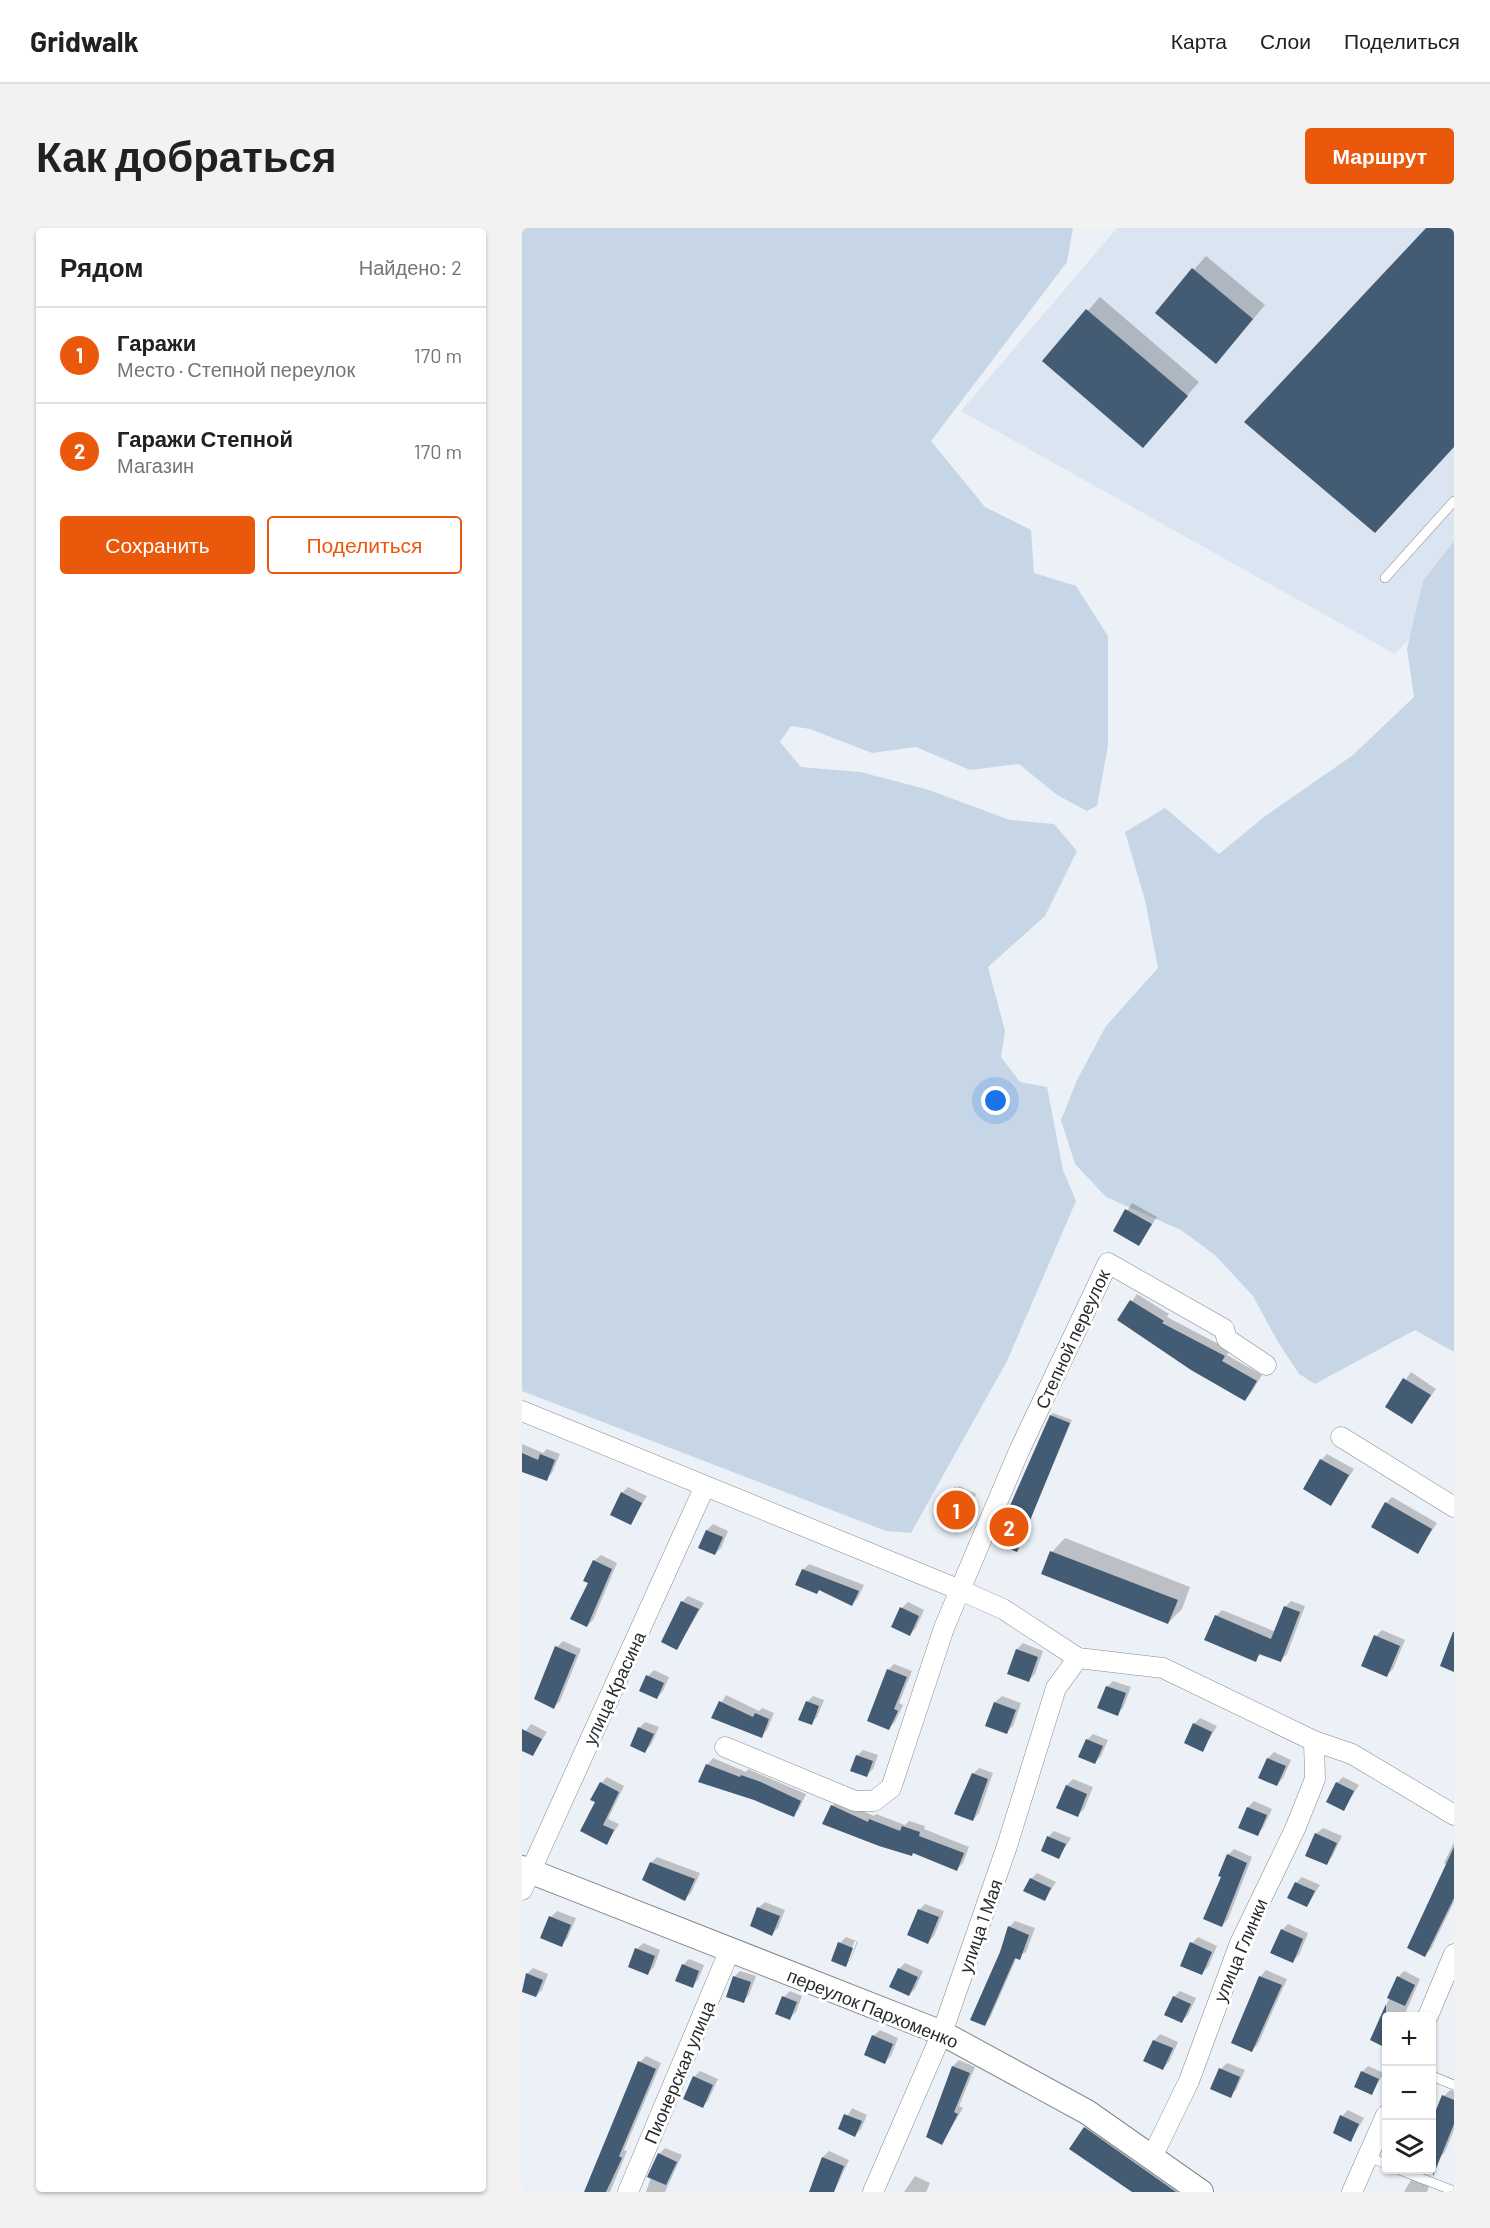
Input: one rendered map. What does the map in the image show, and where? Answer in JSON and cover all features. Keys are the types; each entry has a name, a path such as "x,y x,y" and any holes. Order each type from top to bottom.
{"street":[{"name":"Степной переулок","path":"725,1747 855,1801 874,1801 891,1788 944,1628 1019,1451 1108,1263 1207,1318 1224,1329 1227,1339 1266,1365"},
{"path":"522,1411 960,1590 1003,1610 1078,1658 1163,1668 1314,1741 1352,1754 1454,1815"},
{"path":"1341,1437 1454,1507"},
{"name":"улица Красина","path":"525,1877 705,1486"},
{"name":"улица 1 Мая","path":"873,2192 942,2033 1007,1846 1056,1688 1078,1658"},
{"name":"улица Глинки","path":"1152,2157 1189,2081 1240,1943 1295,1829 1315,1779 1314,1741"},
{"name":"переулок Пархоменко","path":"525,1877 942,2033 1050,2090 1201,2192"},
{"name":"Пионерская улица","path":"628,2192 729,1952"},
{"path":"1430,2012 1454,1954"},
{"path":"1352,2192 1378,2161 1385,2120"}],"lane":[{"path":"1385,578 1454,501"},
{"path":"1436,2078 1454,2085"},
{"path":"1412,2174 1454,2191"}],"shaded area":[{"path":"522,228 1073,228 1067,262 931,441 985,507 1031,530 1034,573 1076,586 1108,636 1108,746 1097,806 1087,811 1057,795 1019,764 970,770 916,747 872,753 810,729 791,726 780,742 801,767 860,772 926,789 1010,820 1054,824 1077,851 1045,916 988,967 1005,1031 1001,1057 1020,1082 1047,1087 1063,1170 1076,1201 1007,1361 911,1533 886,1531 522,1391"},
{"path":"1117,228 1454,228 1454,590 1395,654 961,411"},
{"path":"1454,541 1454,1352 1415,1330 1315,1384 1299,1374 1278,1342 1253,1296 1215,1255 1181,1230 1106,1197 1075,1164 1061,1120 1077,1080 1106,1026 1158,968 1145,900 1125,832 1165,808 1219,854 1264,817 1353,755 1414,697 1407,649 1423,581"}],"building":[{"path":"1426,228 1454,228 1454,447 1375,533 1244,422"},
{"path":"1192,268 1253,319 1216,364 1155,313"},
{"path":"1086,309 1188,396 1143,448 1042,361"},
{"path":"1125,1209 1152,1224 1139,1246 1113,1231"},
{"path":"1130,1300 1164,1321 1162,1323 1225,1356 1222,1361 1257,1381 1245,1401 1191,1370 1117,1320"},
{"path":"1403,1378 1431,1395 1412,1424 1385,1407"},
{"path":"1050,1415 1070,1423 1017,1552 994,1542"},
{"path":"522,1453 538,1460 540,1454 555,1460 547,1481 522,1472"},
{"path":"1320,1459 1349,1475 1331,1506 1303,1489"},
{"path":"955,1487 974,1497 957,1533 938,1523"},
{"path":"621,1492 642,1503 631,1525 610,1515"},
{"path":"1385,1502 1432,1529 1418,1554 1371,1527"},
{"path":"706,1530 723,1537 715,1555 698,1548"},
{"path":"1050,1551 1178,1600 1168,1624 1041,1574"},
{"path":"593,1560 612,1569 587,1627 570,1619 588,1583 583,1581"},
{"path":"802,1569 859,1591 852,1606 819,1590 817,1594 795,1585"},
{"path":"681,1601 699,1609 677,1650 661,1642"},
{"path":"1284,1606 1300,1612 1281,1662 1259,1654 1256,1662 1204,1640 1215,1615 1271,1639"},
{"path":"900,1607 919,1616 910,1636 891,1627"},
{"path":"1454,1632 1454,1672 1440,1666"},
{"path":"1374,1635 1400,1646 1387,1677 1361,1666"},
{"path":"555,1646 576,1655 554,1709 534,1699"},
{"path":"1016,1649 1038,1657 1029,1682 1007,1674"},
{"path":"887,1669 907,1677 894,1709 898,1711 889,1730 867,1721"},
{"path":"646,1675 664,1683 657,1699 639,1691"},
{"path":"1106,1686 1126,1693 1118,1716 1097,1708"},
{"path":"719,1701 753,1717 755,1713 769,1719 762,1738 711,1718"},
{"path":"806,1701 819,1706 812,1725 798,1720"},
{"path":"994,1702 1016,1710 1007,1734 985,1726"},
{"path":"1193,1723 1212,1732 1203,1752 1184,1743"},
{"path":"638,1727 654,1734 645,1753 630,1746"},
{"path":"522,1729 542,1739 533,1756 522,1751"},
{"path":"1086,1739 1103,1746 1095,1764 1078,1757"},
{"path":"856,1755 873,1761 867,1777 850,1771"},
{"path":"1267,1758 1286,1766 1277,1786 1258,1778"},
{"path":"706,1764 761,1782 801,1801 794,1817 754,1800 698,1782"},
{"path":"972,1773 988,1779 973,1821 954,1814"},
{"path":"600,1782 619,1792 603,1825 614,1830 607,1845 580,1831 595,1802 590,1800"},
{"path":"1336,1782 1354,1791 1344,1811 1326,1802"},
{"path":"1066,1785 1087,1794 1078,1817 1056,1808"},
{"path":"831,1805 868,1822 869,1819 900,1831 902,1826 920,1832 919,1836 964,1853 957,1871 913,1853 912,1856 879,1846 822,1824"},
{"path":"1247,1807 1267,1815 1258,1836 1238,1828"},
{"path":"1315,1833 1337,1843 1327,1865 1305,1856"},
{"path":"1047,1836 1066,1844 1059,1859 1041,1851"},
{"path":"1454,1847 1454,1898 1425,1957 1407,1948"},
{"path":"1227,1854 1247,1863 1222,1927 1203,1919 1221,1877 1218,1876"},
{"path":"650,1862 695,1879 685,1901 642,1880"},
{"path":"1030,1878 1051,1888 1045,1901 1023,1891"},
{"path":"1295,1882 1315,1891 1307,1907 1287,1898"},
{"path":"757,1907 780,1916 772,1936 750,1926"},
{"path":"918,1909 939,1917 928,1944 907,1935"},
{"path":"549,1916 571,1925 562,1947 540,1938"},
{"path":"1008,1926 1029,1935 1020,1960 1015,1958 985,2026 970,2020 1000,1952"},
{"path":"1281,1929 1303,1939 1293,1963 1270,1953"},
{"path":"838,1942 853,1948 846,1967 831,1961"},
{"path":"1190,1942 1212,1952 1202,1975 1180,1966"},
{"path":"635,1948 655,1956 648,1975 628,1967"},
{"path":"682,1964 699,1971 693,1988 675,1981"},
{"path":"898,1968 918,1977 909,1996 889,1987"},
{"path":"526,1973 543,1980 536,1997 522,1992"},
{"path":"733,1976 751,1982 744,2003 726,1997"},
{"path":"1259,1976 1282,1985 1252,2052 1231,2043"},
{"path":"1397,1976 1415,1985 1405,2006 1387,1998"},
{"path":"782,1996 797,2002 790,2020 775,2014"},
{"path":"1173,1996 1191,2004 1182,2023 1164,2015"},
{"path":"1382,2013 1382,2046 1370,2040"},
{"path":"872,2035 893,2044 885,2064 864,2055"},
{"path":"1153,2040 1173,2048 1163,2070 1143,2061"},
{"path":"638,2061 656,2069 619,2156 622,2158 606,2192 584,2192"},
{"path":"952,2066 970,2073 954,2112 958,2114 942,2145 926,2137"},
{"path":"1219,2068 1240,2077 1231,2098 1210,2089"},
{"path":"1361,2071 1379,2079 1372,2095 1354,2087"},
{"path":"693,2076 713,2085 703,2108 683,2099"},
{"path":"1442,2095 1454,2100 1454,2124 1436,2169 1436,2120 1436,2110"},
{"path":"844,2114 862,2121 855,2137 838,2129"},
{"path":"1340,2115 1359,2124 1351,2142 1333,2133"},
{"path":"1084,2127 1176,2192 1132,2192 1069,2149"},
{"path":"658,2153 677,2162 666,2185 647,2177"},
{"path":"822,2157 844,2166 834,2192 809,2192"}],"place":[{"name":"Гаражи","path":"956,1510"},
{"name":"Гаражи Степной","path":"1009,1527"}]}
